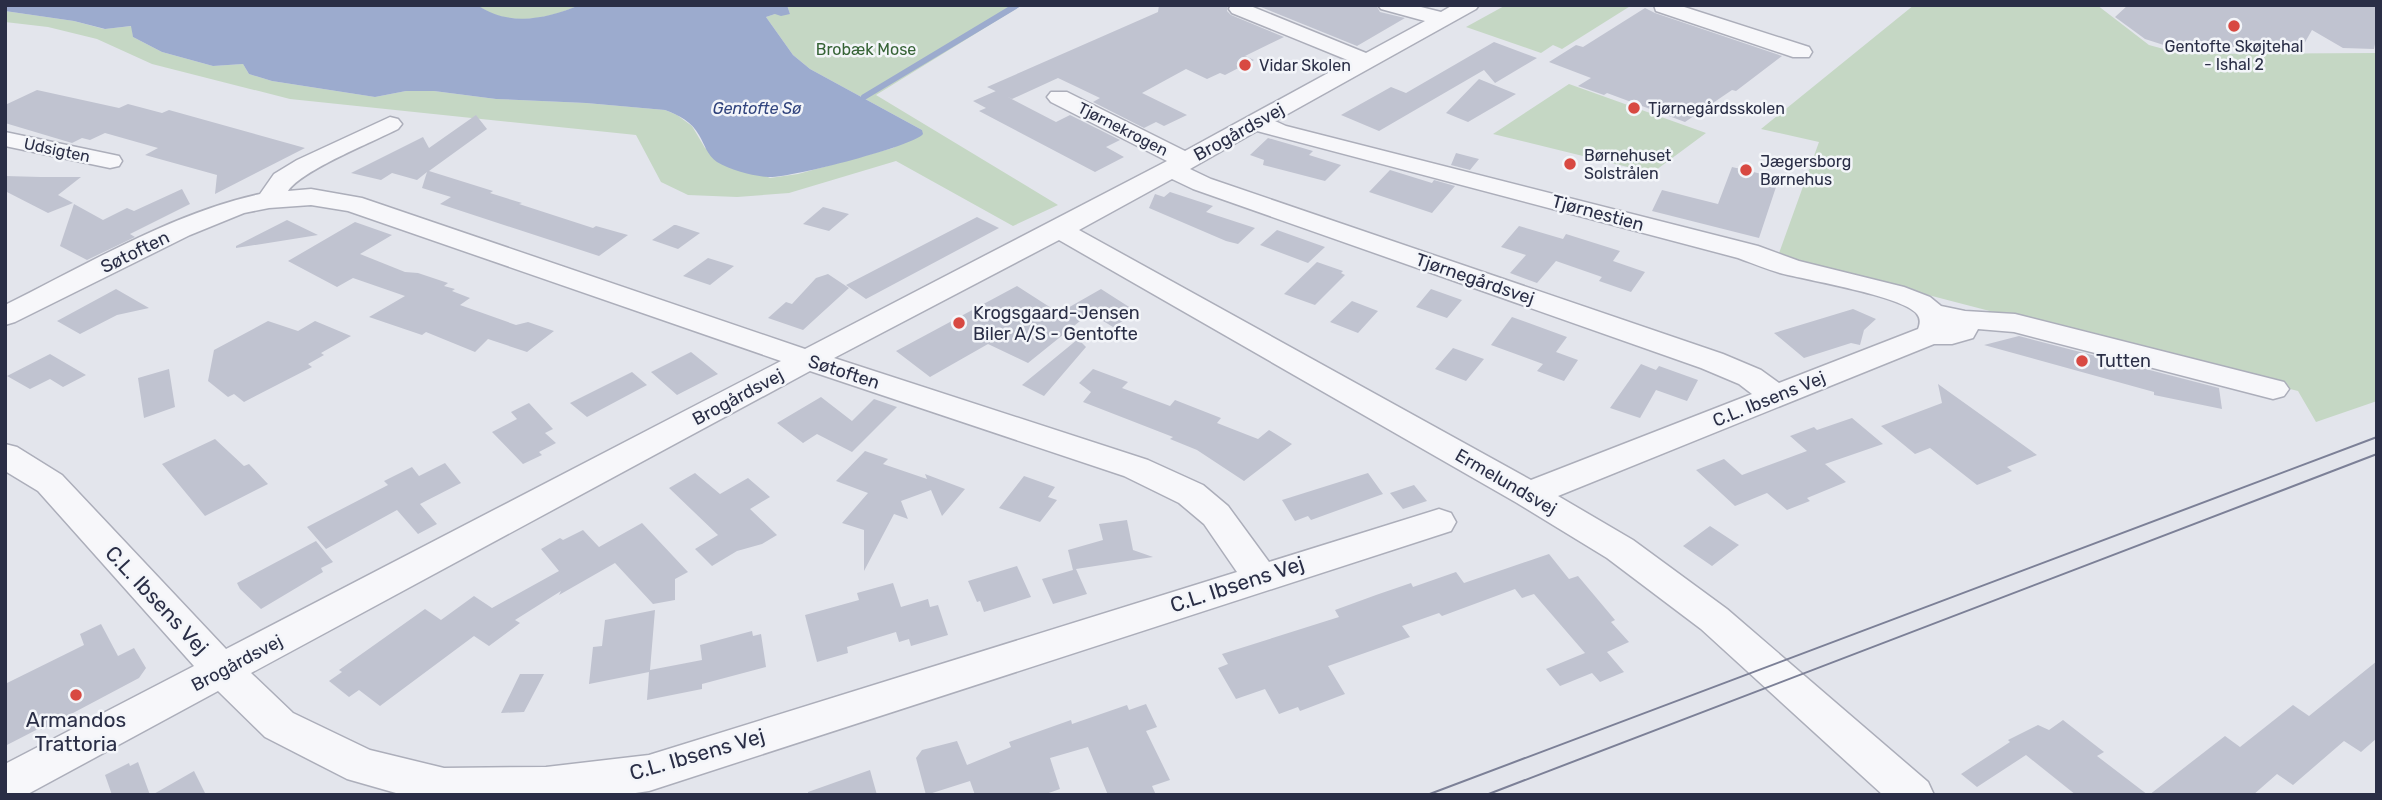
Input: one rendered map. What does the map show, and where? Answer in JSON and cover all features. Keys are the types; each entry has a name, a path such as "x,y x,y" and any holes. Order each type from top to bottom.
{"street":[{"path":"1388,5 1443,19"},
{"name":"Brogårdsvej","path":"5,785 1179,165 1469,5"},
{"path":"1664,5 1662,7 1801,52"},
{"path":"1682,5 1747,26"},
{"path":"1238,9 1368,61"},
{"name":"Tjørnekrogen","path":"1059,97 1179,165"},
{"name":"Tjørnestien","path":"1256,122 1278,131 1748,252 1771,262 1901,296 1924,304 1944,327"},
{"path":"269,200 283,180 306,165 390,124"},
{"name":"Udsigten","path":"5,139 110,161"},
{"name":"Tjørnegårdsvej","path":"1179,165 1202,184 1712,361 1750,377 1775,396"},
{"name":"Søtoften","path":"5,316 181,229 236,207 269,200 311,197 354,204 807,360 1136,468 1191,494 1216,516 1260,576"},
{"name":"Ermelundsvej","path":"1058,229 1529,494 1620,550 1714,619 1913,795"},
{"path":"1944,327 1997,320 2015,323 2273,389"},
{"name":"C.L. Ibsens Vej","path":"1529,494 1944,327"},
{"name":"C.L. Ibsens Vej","path":"5,456 50,484 222,671 279,725 362,766 444,787 546,786 649,773 1260,576 1439,522"}],"green space":[{"path":"477,5 580,5 541,17 515,19 502,17"},
{"name":"Brobæk Mose","path":"787,5 1022,5 876,95 1058,205 1013,226 896,161 789,193 737,197 688,195 661,182 636,135 290,99 152,64 97,39 48,27 5,22 5,11 74,21 104,29 132,26 133,37 162,52 213,66 243,64 249,74 272,81 375,97 406,91 434,91 496,99 665,110 692,126 705,148 770,178 798,174 893,148 922,130 810,69 793,55 766,17 790,14"},
{"path":"1506,5 1632,5 1562,49 1553,45 1541,53 1466,27"},
{"path":"1914,5 2097,5 2149,45 2182,54 2377,53 2377,401 2316,422 2298,391 1778,256 1819,142 1761,129"},
{"path":"1569,84 1706,133 1652,173 1493,134"}],"water":[{"name":"Gentofte Sø","path":"5,5 477,5 502,16 528,18 554,14 580,5 787,5 790,14 766,17 793,55 810,69 922,130 923,134 898,146 849,161 768,177 735,170 717,162 708,153 693,126 665,110 496,99 434,91 406,91 375,97 272,81 249,74 243,64 213,66 162,52 133,37 131,26 105,29 74,21 5,11"}],"building":[{"path":"1159,5 1228,5 1227,11 1231,15 1284,37 1245,56 1254,60 1225,75 1220,73 1207,79 1186,69 1142,93 1187,115 1164,126 1156,122 1144,128 1093,102 1100,98 1058,78 1012,99 987,87 1158,12"},
{"path":"1256,5 1376,5 1380,12 1405,18 1357,46"},
{"name":"Gentofte Skøjtehal - Ishal 2","path":"2128,5 2377,5 2377,34 2374,49 2343,48 2312,30 2304,44 2297,46 2173,48 2145,39 2115,17"},
{"path":"1645,8 1782,56 1736,91 1732,90 1685,122 1607,93 1604,95 1578,86 1591,78 1549,62 1576,45 1583,47"},
{"path":"1494,42 1537,58 1495,83 1484,70 1379,131 1341,115 1391,87 1406,93"},
{"path":"1479,79 1516,94 1468,122 1446,113"},
{"path":"37,90 119,108 128,104 162,113 169,110 305,148 215,194 217,175 145,155 158,148 105,133 90,140 82,138 72,143 5,123 5,105"},
{"path":"996,91 1056,122 1070,115 1120,140 1106,147 1124,157 1095,172 979,111 986,108 973,101"},
{"path":"476,115 487,129 429,171 493,191 490,193 593,228 596,226 628,235 599,256 440,204 451,197 422,188 427,172 417,180 392,173 381,180 351,173 423,137 429,148"},
{"path":"1268,138 1313,151 1309,155 1341,165 1325,181 1263,165 1264,160 1250,155"},
{"path":"1456,153 1479,159 1470,170 1451,165"},
{"path":"1732,167 1779,178 1759,238 1652,211 1662,190 1718,204"},
{"path":"1390,170 1432,183 1434,180 1455,186 1432,213 1369,192"},
{"path":"5,176 81,177 58,195 73,203 48,213 5,191"},
{"path":"182,189 190,204 130,234 135,237 87,260 60,246 74,204 103,220 127,208 134,211"},
{"path":"1170,192 1213,206 1206,212 1255,228 1238,244 1149,208 1155,194 1164,197"},
{"path":"823,207 849,214 829,231 803,224"},
{"path":"977,217 999,228 866,299 846,285"},
{"path":"287,220 318,235 236,248 236,246"},
{"path":"355,222 392,235 360,254 405,272 418,273 448,283 444,286 470,298 460,305 516,325 528,322 554,331 527,352 488,339 475,352 426,332 422,335 369,317 405,296 353,278 337,287 288,261"},
{"path":"674,225 700,233 678,249 652,240"},
{"path":"1519,226 1563,239 1566,234 1620,251 1613,261 1645,272 1631,292 1599,281 1602,277 1556,261 1537,283 1510,273 1526,255 1501,247"},
{"path":"1277,230 1325,247 1308,263 1260,245"},
{"path":"708,258 734,266 710,285 683,276"},
{"path":"1317,262 1343,271 1341,273 1345,275 1315,305 1284,294"},
{"path":"828,274 849,288 803,330 768,318 786,302 792,304 816,278"},
{"path":"1017,286 1059,313 1101,289 1137,312 1113,327 1090,313 1028,363 988,344 930,377 896,351"},
{"path":"116,289 149,308 117,315 80,334 57,321"},
{"path":"1431,289 1462,300 1447,318 1416,307"},
{"path":"1352,301 1378,311 1358,333 1330,322"},
{"path":"1853,309 1876,319 1864,330 1860,345 1851,343 1804,358 1774,333"},
{"path":"1512,317 1567,337 1556,352 1578,360 1564,381 1537,371 1543,364 1491,345"},
{"path":"268,321 298,331 315,321 351,336 321,353 324,355 308,364 312,367 244,402 234,394 228,397 208,381 214,350"},
{"path":"2019,336 2219,388 2222,409 2154,395 2154,392 1984,345"},
{"path":"1078,339 1086,347 1044,396 1022,385"},
{"path":"1453,348 1484,359 1466,381 1435,369"},
{"path":"691,352 718,374 677,395 651,372"},
{"path":"50,354 86,375 63,387 50,379 30,389 7,376"},
{"path":"1641,364 1656,370 1659,366 1698,380 1687,401 1656,390 1640,418 1610,408"},
{"path":"169,369 175,407 144,418 138,378"},
{"path":"1093,369 1128,382 1122,388 1170,406 1175,400 1221,418 1217,423 1258,439 1269,430 1292,444 1244,481 1197,450 1170,439 1173,437 1083,402 1091,392 1079,383"},
{"path":"632,372 647,385 587,417 570,403"},
{"path":"1938,384 2037,455 2007,467 2012,471 1977,485 1930,448 1915,454 1881,426 1942,403"},
{"path":"821,397 852,421 874,399 897,407 852,452 817,434 803,443 777,423"},
{"path":"529,403 553,429 545,433 556,443 539,452 542,455 523,464 492,432 517,419 511,412"},
{"path":"1852,418 1883,444 1825,464 1846,482 1807,498 1810,501 1787,510 1767,493 1735,506 1696,470 1724,459 1742,475 1807,451 1790,436"},
{"path":"215,439 244,466 249,464 268,484 205,516 162,464"},
{"path":"865,451 888,459 883,464 927,479 925,474 965,489 942,516 931,490 901,501 908,519 894,514 864,571 864,530 842,523 868,493 836,481"},
{"path":"445,463 461,483 420,504 437,524 418,534 397,510 326,549 307,527 388,485 384,481 412,467 419,476"},
{"path":"695,473 720,494 748,478 770,497 750,509 777,535 762,544 737,551 712,566 695,549 718,535 669,488"},
{"path":"1368,473 1383,494 1311,520 1308,516 1295,521 1282,500"},
{"path":"1024,476 1055,487 1048,497 1057,500 1040,522 999,508"},
{"path":"1414,485 1427,501 1403,509 1390,493"},
{"path":"1127,520 1133,550 1153,557 1076,569 1087,594 1053,604 1042,579 1073,570 1068,550 1103,540 1099,524"},
{"path":"642,523 688,572 675,579 675,600 653,604 615,563 559,595 561,591 515,620 520,623 489,646 474,636 380,706 359,690 349,697 329,681 342,672 339,670 425,609 441,620 474,596 492,608 559,571 541,549 560,538 563,540 583,530 599,547"},
{"path":"1710,526 1739,545 1712,566 1683,546"},
{"path":"316,541 333,562 321,568 323,572 261,609 240,589 237,583"},
{"path":"1549,554 1569,579 1578,576 1615,620 1611,622 1629,642 1607,652 1624,672 1600,682 1592,673 1560,686 1546,669 1585,653 1534,594 1522,598 1515,589 1442,616 1439,613 1402,626 1410,637 1328,666 1345,694 1300,711 1298,707 1279,714 1265,689 1236,699 1218,668 1228,664 1222,654 1339,617 1335,610 1376,595 1411,583 1413,587 1456,572 1464,583"},
{"path":"1017,566 1031,597 984,612 968,581"},
{"path":"893,583 901,607 928,599 930,607 938,605 948,635 911,646 909,639 899,642 896,632 847,647 848,653 817,662 805,615 859,600 857,593"},
{"path":"655,610 650,670 702,660 700,645 752,631 753,636 761,634 766,667 702,684 702,689 647,700 649,672 589,684 593,647 602,646 605,620"},
{"path":"101,624 118,656 134,648 146,668 139,678 5,746 5,684 84,645 80,634"},
{"path":"2377,661 2377,738 2361,752 2344,741 2293,785 2277,774 2253,795 2149,795 2225,736 2240,747 2293,705 2309,716"},
{"path":"520,674 544,674 524,712 501,713"},
{"path":"1146,704 1157,727 1146,731 1170,780 1152,786 1156,795 1108,795 1088,747 1050,758 1060,789 1043,795 975,795 970,781 926,795 916,758 922,750 957,741 967,765 1011,747 1009,742 1071,720 1072,724 1127,705 1129,710"},
{"path":"2063,720 2104,752 2097,756 2148,795 2076,795 2026,755 1977,787 1961,774 2010,742 2008,740 2038,725 2049,730"},
{"path":"138,762 150,795 112,795 105,775 129,763 130,766"},
{"path":"870,770 877,795 808,795 808,792"},
{"path":"194,771 206,795 152,795"}],"waterway":[{"path":"864,97 1017,5"}],"tram line":[{"path":"1427,795 2377,437"},
{"path":"1486,795 2377,454"}],"place":[{"name":"Gentofte Skøjtehal - Ishal 2","path":"2234,26"},
{"name":"Vidar Skolen","path":"1245,65"},
{"name":"Tjørnegårdsskolen","path":"1634,108"},
{"name":"Børnehuset Solstrålen","path":"1570,164"},
{"name":"Jægersborg Børnehus","path":"1746,170"},
{"name":"Krogsgaard-Jensen Biler A/S - Gentofte","path":"959,323"},
{"name":"Tutten","path":"2082,361"},
{"name":"Armandos Trattoria","path":"76,695"}]}
